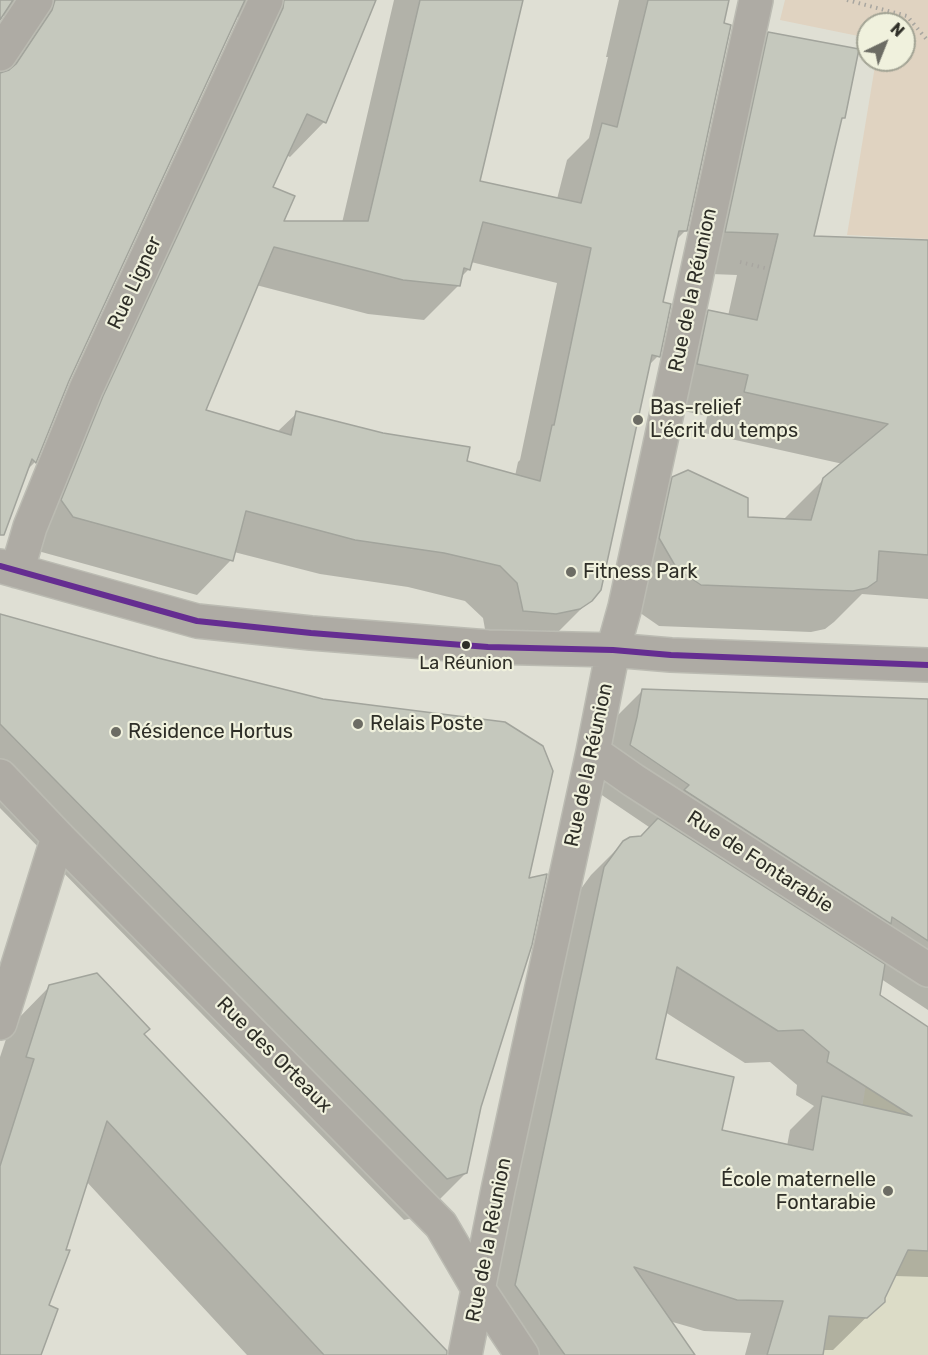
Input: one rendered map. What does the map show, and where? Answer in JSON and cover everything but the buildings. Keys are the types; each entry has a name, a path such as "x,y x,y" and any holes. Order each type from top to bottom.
{"street":[{"path":"0,54 36,0"},
{"name":"Rue Ligner","path":"9,568 30,527 86,389 267,0"},
{"name":"Rue de la Réunion","path":"465,1355 613,650 625,607 756,0"},
{"path":"9,568 197,621 311,633 488,647 613,650 671,655 928,665"},
{"name":"Rue de Fontarabie","path":"593,753 928,969"},
{"name":"Rue des Orteaux","path":"0,776 441,1225 479,1290 522,1355"},
{"path":"0,1023 58,837"}],"path":[{"path":"847,0 907,16 928,40"}],"shaded area":[{"path":"785,0 928,0 928,239 847,235 874,72 916,72 916,12 856,12 856,36 780,20"},
{"name":"École maternelle Fontarabie","path":"880,995 928,1027 928,1355 823,1355"}],"transit line":[{"path":"0,566 197,621 311,633 488,647 613,650 671,655 928,665"}],"place":[{"name":"Bas-relief L'écrit du temps","path":"638,420"},
{"name":"Fitness Park","path":"571,572"},
{"name":"La Réunion","path":"466,645"},
{"name":"Relais Poste","path":"358,724"},
{"name":"Résidence Hortus","path":"116,732"},
{"name":"École maternelle Fontarabie","path":"888,1191"}]}
